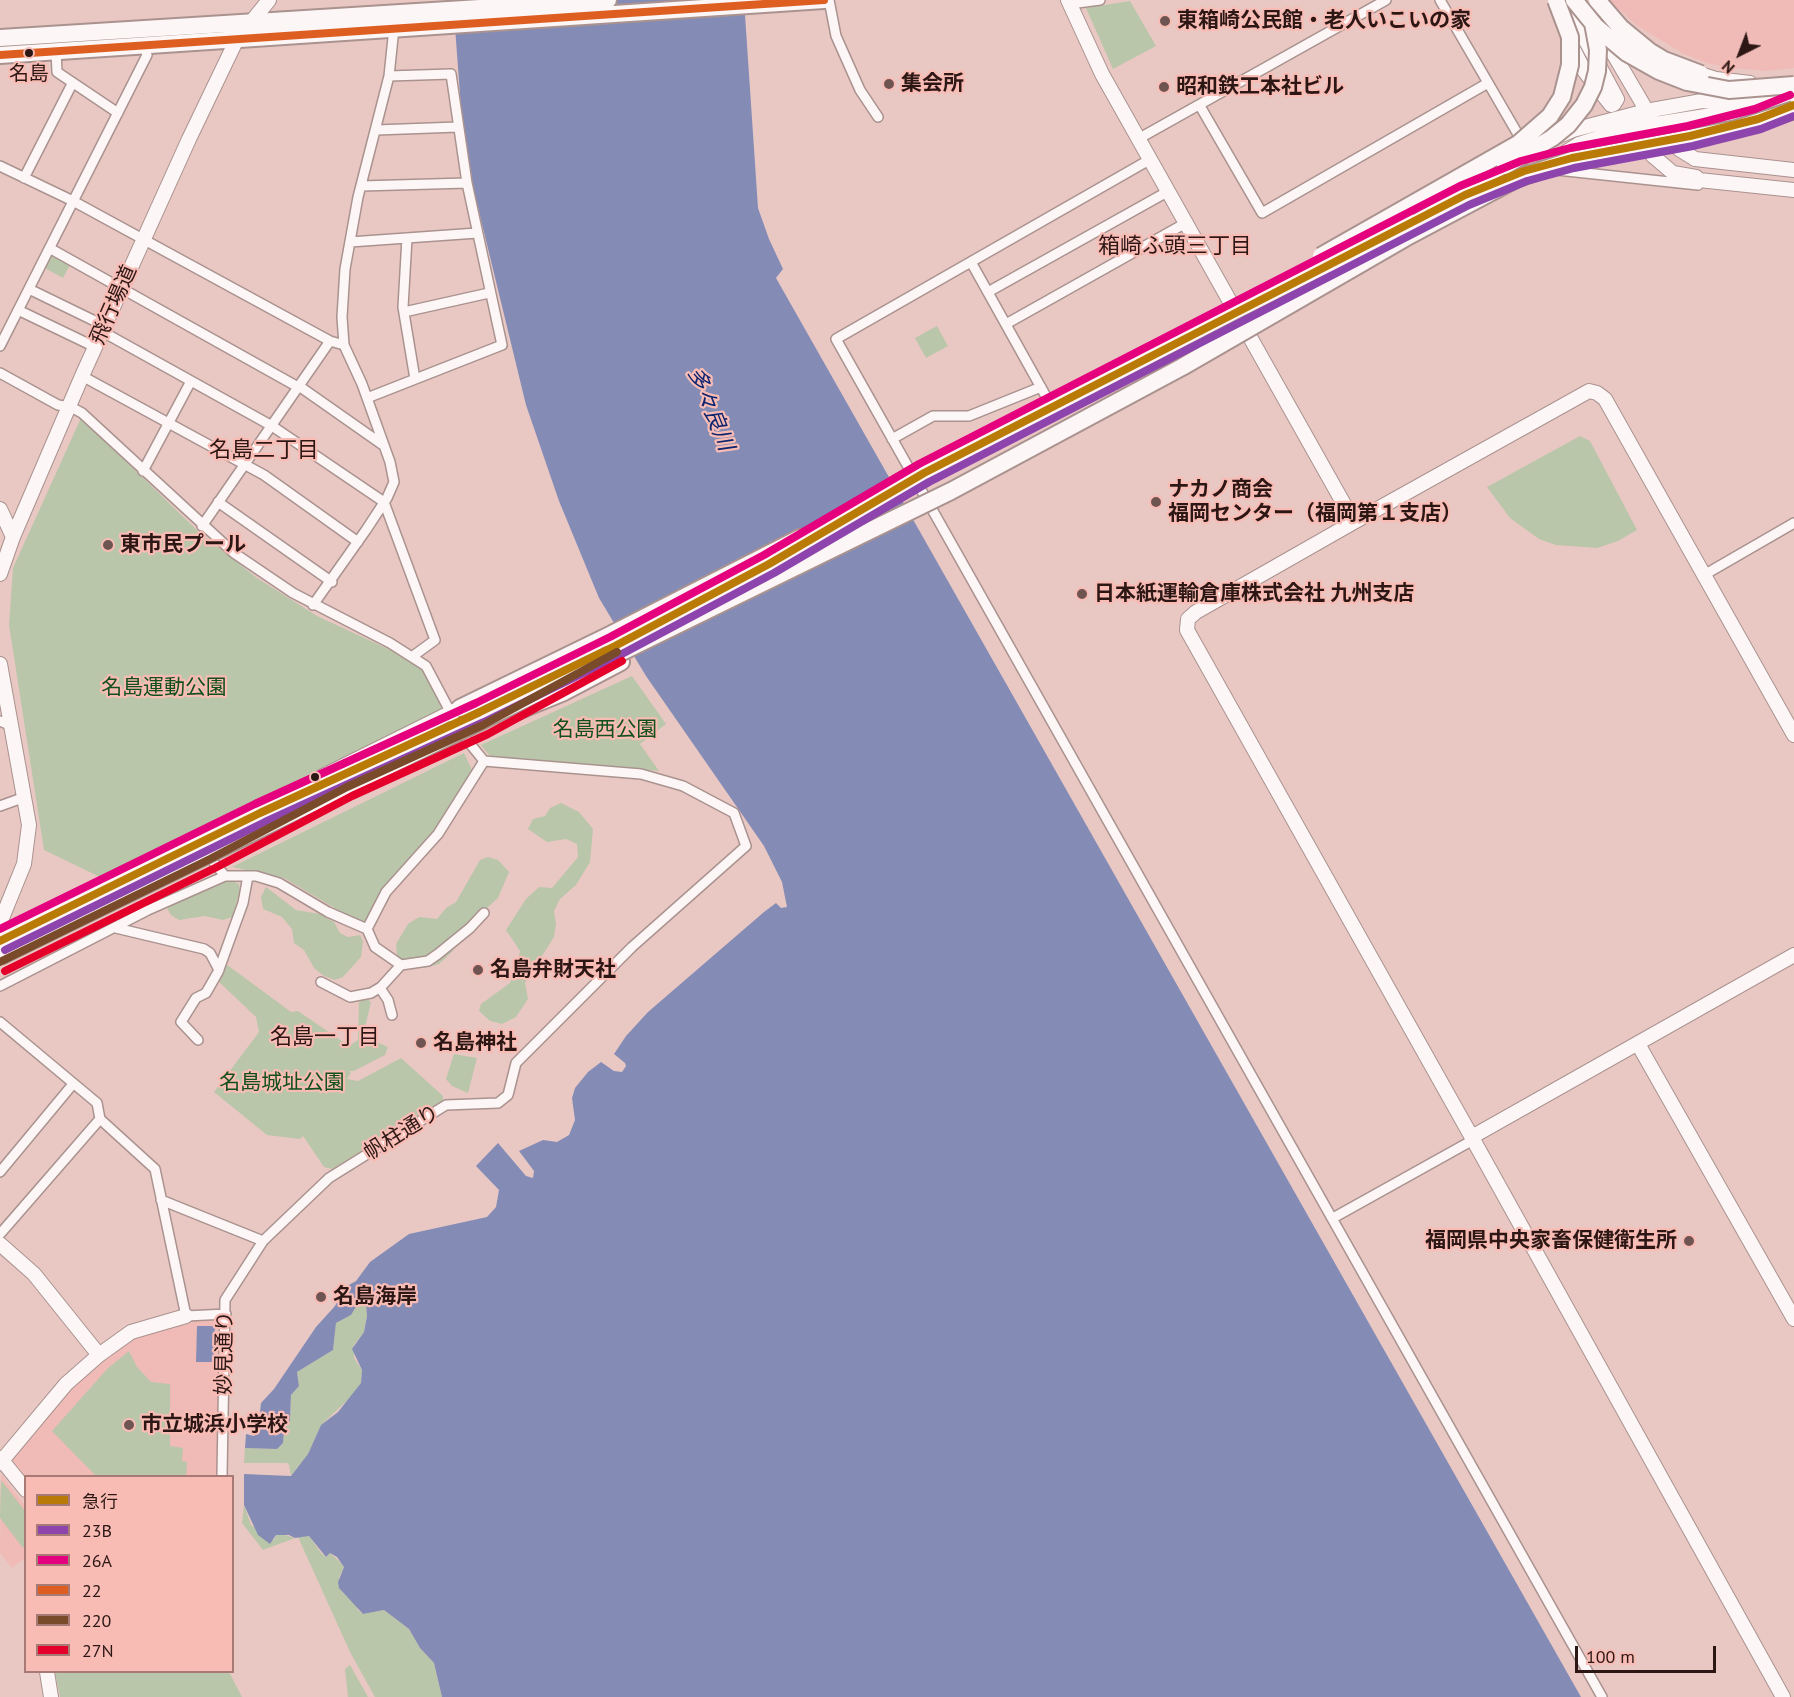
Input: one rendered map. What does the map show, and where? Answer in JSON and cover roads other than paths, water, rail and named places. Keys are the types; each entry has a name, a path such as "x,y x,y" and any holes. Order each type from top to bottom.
{"highway":[{"path":"0,55 394,28 451,17 608,0"},
{"path":"0,38 252,22 451,17 824,0"},
{"path":"1172,343 1227,309 1518,144 1534,132 1550,116 1568,82 1570,37 1556,0"},
{"path":"1574,0 1596,27 1627,53 1678,79 1729,90 1794,85"},
{"path":"1291,304 1314,274 1543,144 1568,125 1584,105 1593,87 1597,71 1597,36 1583,0"},
{"path":"1597,0 1636,42 1664,60 1689,71 1730,81 1752,83 1794,80"},
{"path":"483,725 564,692 615,648 906,483 1172,343 1497,180 1572,158 1730,126 1794,105"},
{"path":"0,956 943,491 1155,382 1405,238 1518,178 1572,160 1736,129 1794,112"},
{"path":"0,939 260,813 480,712 605,651 769,564 906,483"},
{"path":"455,710 615,648 904,524 943,491"}],"street":[{"name":"飛行場道","path":"0,574 13,537 71,407 82,376 236,40 269,0"},
{"path":"829,0 836,36 860,90 878,117"},
{"path":"1100,0 1069,2 1102,74 1184,224 1354,522"},
{"path":"1138,139 1386,0"},
{"path":"1440,0 1527,151"},
{"path":"1547,0 1585,72 1611,105 1614,104 1626,123 1667,171 1696,177 1699,180 1794,190"},
{"path":"1564,0 1617,99 1614,104"},
{"path":"1583,0 1646,111 1679,149 1695,159 1794,170"},
{"path":"1592,0 1629,37 1677,66 1716,79 1741,82 1766,83 1794,80"},
{"path":"313,605 332,582 384,502 393,482 384,445 344,345 344,288 350,242 388,76 394,28"},
{"path":"0,346 147,55 144,45"},
{"path":"56,50 57,72 118,113"},
{"path":"1561,136 1582,114 1590,100 1591,93 1585,72"},
{"path":"367,398 502,345 467,183 451,74 388,76"},
{"path":"1200,106 1262,213 1488,83"},
{"path":"24,178 72,84"},
{"path":"943,491 1244,327 1310,296 1547,165 1547,162 1579,144 1626,123 1646,111 1702,101 1763,102 1794,96"},
{"path":"615,648 926,477 1236,314 1527,151 1561,136 1626,123 1656,125 1718,114 1768,118 1794,112"},
{"path":"376,130 458,128"},
{"path":"1149,160 836,339 1602,1697"},
{"path":"1547,165 1551,169 1698,185 1699,180"},
{"path":"0,166 73,201 330,342 344,345"},
{"path":"362,186 467,183"},
{"path":"988,292 1167,192"},
{"path":"1006,324 1184,224"},
{"path":"350,242 477,233"},
{"path":"406,238 404,312 415,380"},
{"path":"51,249 299,387 384,445"},
{"path":"971,262 1054,411"},
{"path":"29,289 104,329 272,426 384,502 435,640 413,656"},
{"path":"404,312 489,293"},
{"path":"18,310 95,347"},
{"path":"202,526 330,342"},
{"path":"0,373 58,405 71,407 82,413 234,554 313,605 413,656 426,666 455,710 462,734 484,761 438,834 386,892 367,929"},
{"path":"82,376 264,475 358,542"},
{"path":"143,471 191,381"},
{"path":"892,439 933,416 969,416 1041,387"},
{"path":"1783,1697 1187,630 1188,619 1196,612 1354,522 1589,391 1605,399 1794,735"},
{"path":"218,502 332,582"},
{"path":"0,509 13,537"},
{"path":"1704,575 1794,524"},
{"path":"0,664 6,724 25,797 29,825 24,864 0,923"},
{"path":"0,939 198,837 455,710"},
{"path":"0,962 210,859 347,788 483,725"},
{"name":"帆柱通り","path":"263,1241 329,1178 446,1105 498,1103 508,1095 516,1063 632,947 746,846 734,813 683,786 641,774 575,774 484,761"},
{"path":"0,806 25,797"},
{"path":"198,837 210,859 225,876"},
{"path":"0,986 193,888 225,876 248,876 279,883 328,912 367,929 375,947 401,964 428,961 470,928 484,913"},
{"path":"198,1040 181,1022 196,998 206,993 219,970 243,903 248,876"},
{"path":"116,928 204,949 210,953 219,970"},
{"path":"1333,1218 1471,1137 1794,955"},
{"path":"321,982 350,997 362,997 380,988 401,964"},
{"path":"380,988 392,1015"},
{"path":"0,1022 97,1103 100,1119 155,1168 186,1316"},
{"path":"1638,1044 1794,1319"},
{"path":"0,1172 73,1084"},
{"path":"0,1234 100,1119"},
{"path":"161,1200 263,1241"},
{"name":"妙見通り","path":"222,1475 225,1300 263,1241"},
{"path":"0,1244 34,1274 99,1355"},
{"path":"24,1488 1,1461 66,1384 99,1355 131,1332 186,1316 226,1314"},
{"path":"47,1673 51,1697"}],"water":[{"name":"多々良川","path":"453,0 744,0 758,208 783,269 776,278 1581,1697 442,1697 434,1663 420,1648 409,1629 384,1610 363,1614 339,1588 338,1582 344,1567 337,1557 330,1553 326,1557 309,1536 295,1538 289,1535 276,1535 270,1544 258,1535 244,1505 244,1474 291,1476 308,1454 321,1425 338,1412 361,1383 362,1370 352,1349 364,1332 367,1316 366,1304 360,1300 351,1315 336,1323 333,1350 297,1372 299,1386 291,1395 290,1420 284,1431 283,1443 277,1449 245,1448 246,1434 254,1436 258,1430 261,1403 274,1389 316,1327 335,1306 345,1287 356,1281 370,1262 409,1234 487,1217 496,1207 499,1190 476,1166 498,1143 526,1176 533,1178 534,1171 519,1151 543,1140 557,1142 569,1135 575,1120 572,1098 575,1088 588,1072 601,1062 614,1071 622,1072 626,1066 625,1063 614,1054 626,1036 648,1012 764,912 776,903 781,908 787,907 782,882 764,846 646,676 599,598 559,501 526,405 474,191 461,108"},
{"path":"197,1326 215,1326 214,1362 196,1362"}],"place":[{"name":"東箱崎公民館・老人いこいの家","path":"1165,21"},
{"name":"名島","path":"29,53"},
{"name":"集会所","path":"889,84"},
{"name":"昭和鉄工本社ビル","path":"1164,87"},
{"name":"ナカノ商会 福岡センター（福岡第１支店）","path":"1156,502"},
{"name":"東市民プール","path":"108,545"},
{"name":"日本紙運輸倉庫株式会社 九州支店","path":"1082,594"},
{"name":"名島弁財天社","path":"478,970"},
{"name":"名島神社","path":"421,1043"},
{"name":"福岡県中央家畜保健衛生所","path":"1689,1241"},
{"name":"名島海岸","path":"321,1297"},
{"name":"市立城浜小学校","path":"129,1425"}],"district":[{"name":"箱崎ふ頭三丁目","path":"1175,247"},
{"name":"名島二丁目","path":"264,451"},
{"name":"名島一丁目","path":"325,1038"}],"park label":[{"name":"名島運動公園","path":"164,688"},
{"name":"名島西公園","path":"605,730"},
{"name":"名島城址公園","path":"282,1083"}]}
